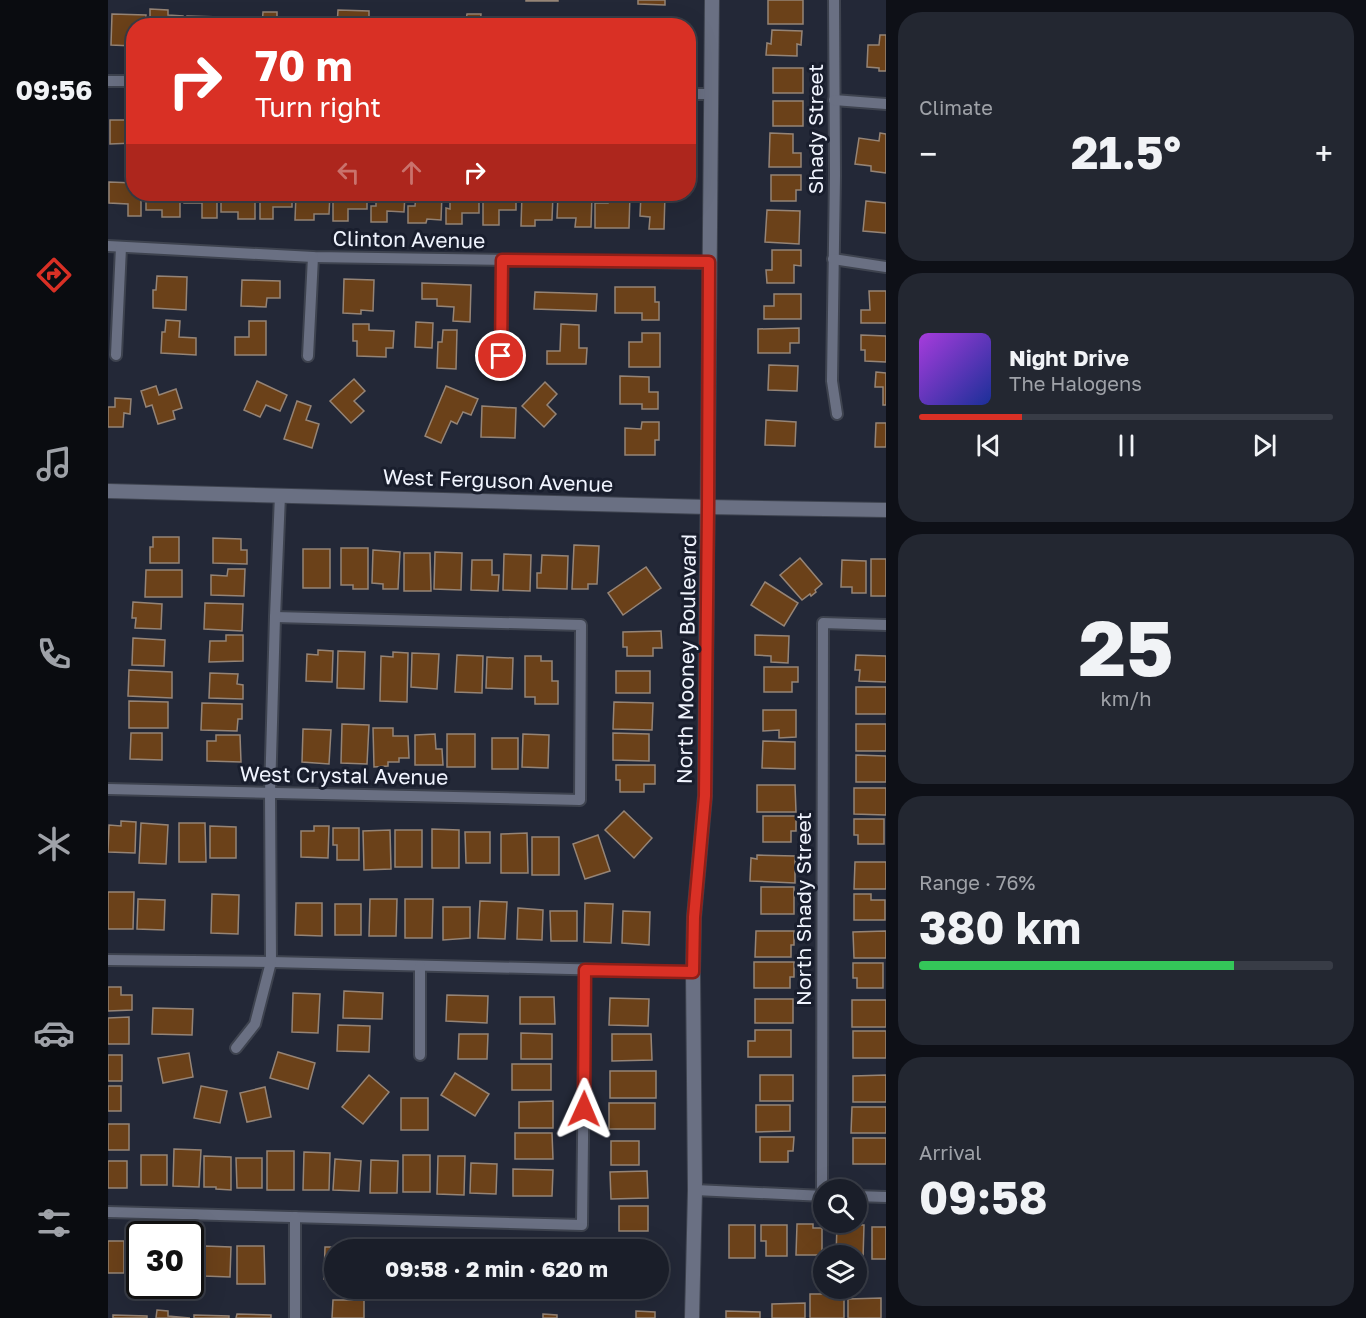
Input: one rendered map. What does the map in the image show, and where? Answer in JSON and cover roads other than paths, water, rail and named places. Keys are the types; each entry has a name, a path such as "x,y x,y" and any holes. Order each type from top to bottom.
{"street":[{"name":"North Mooney Boulevard","path":"692,1318 695,1190 694,917 705,796 712,0"},
{"name":"Shady Street","path":"834,0 835,175 832,381 837,414"},
{"path":"108,81 126,81"},
{"path":"696,94 712,94"},
{"path":"834,100 886,104"},
{"name":"Clinton Avenue","path":"108,246 313,257 709,262"},
{"path":"116,355 122,247"},
{"path":"308,356 313,257"},
{"path":"833,259 886,267"},
{"path":"501,356 502,260"},
{"name":"West Ferguson Avenue","path":"108,491 886,510"},
{"path":"236,1048 255,1024 271,962 270,793 280,495"},
{"name":"West Crystal Avenue","path":"108,789 580,800 581,625 275,617"},
{"name":"North Shady Street","path":"823,1179 823,623 886,625"},
{"path":"108,960 693,972"},
{"path":"420,966 420,1055"},
{"path":"108,1212 582,1225 585,970"},
{"path":"695,1190 813,1196"},
{"path":"867,1196 886,1197"},
{"path":"295,1217 295,1318"}]}
